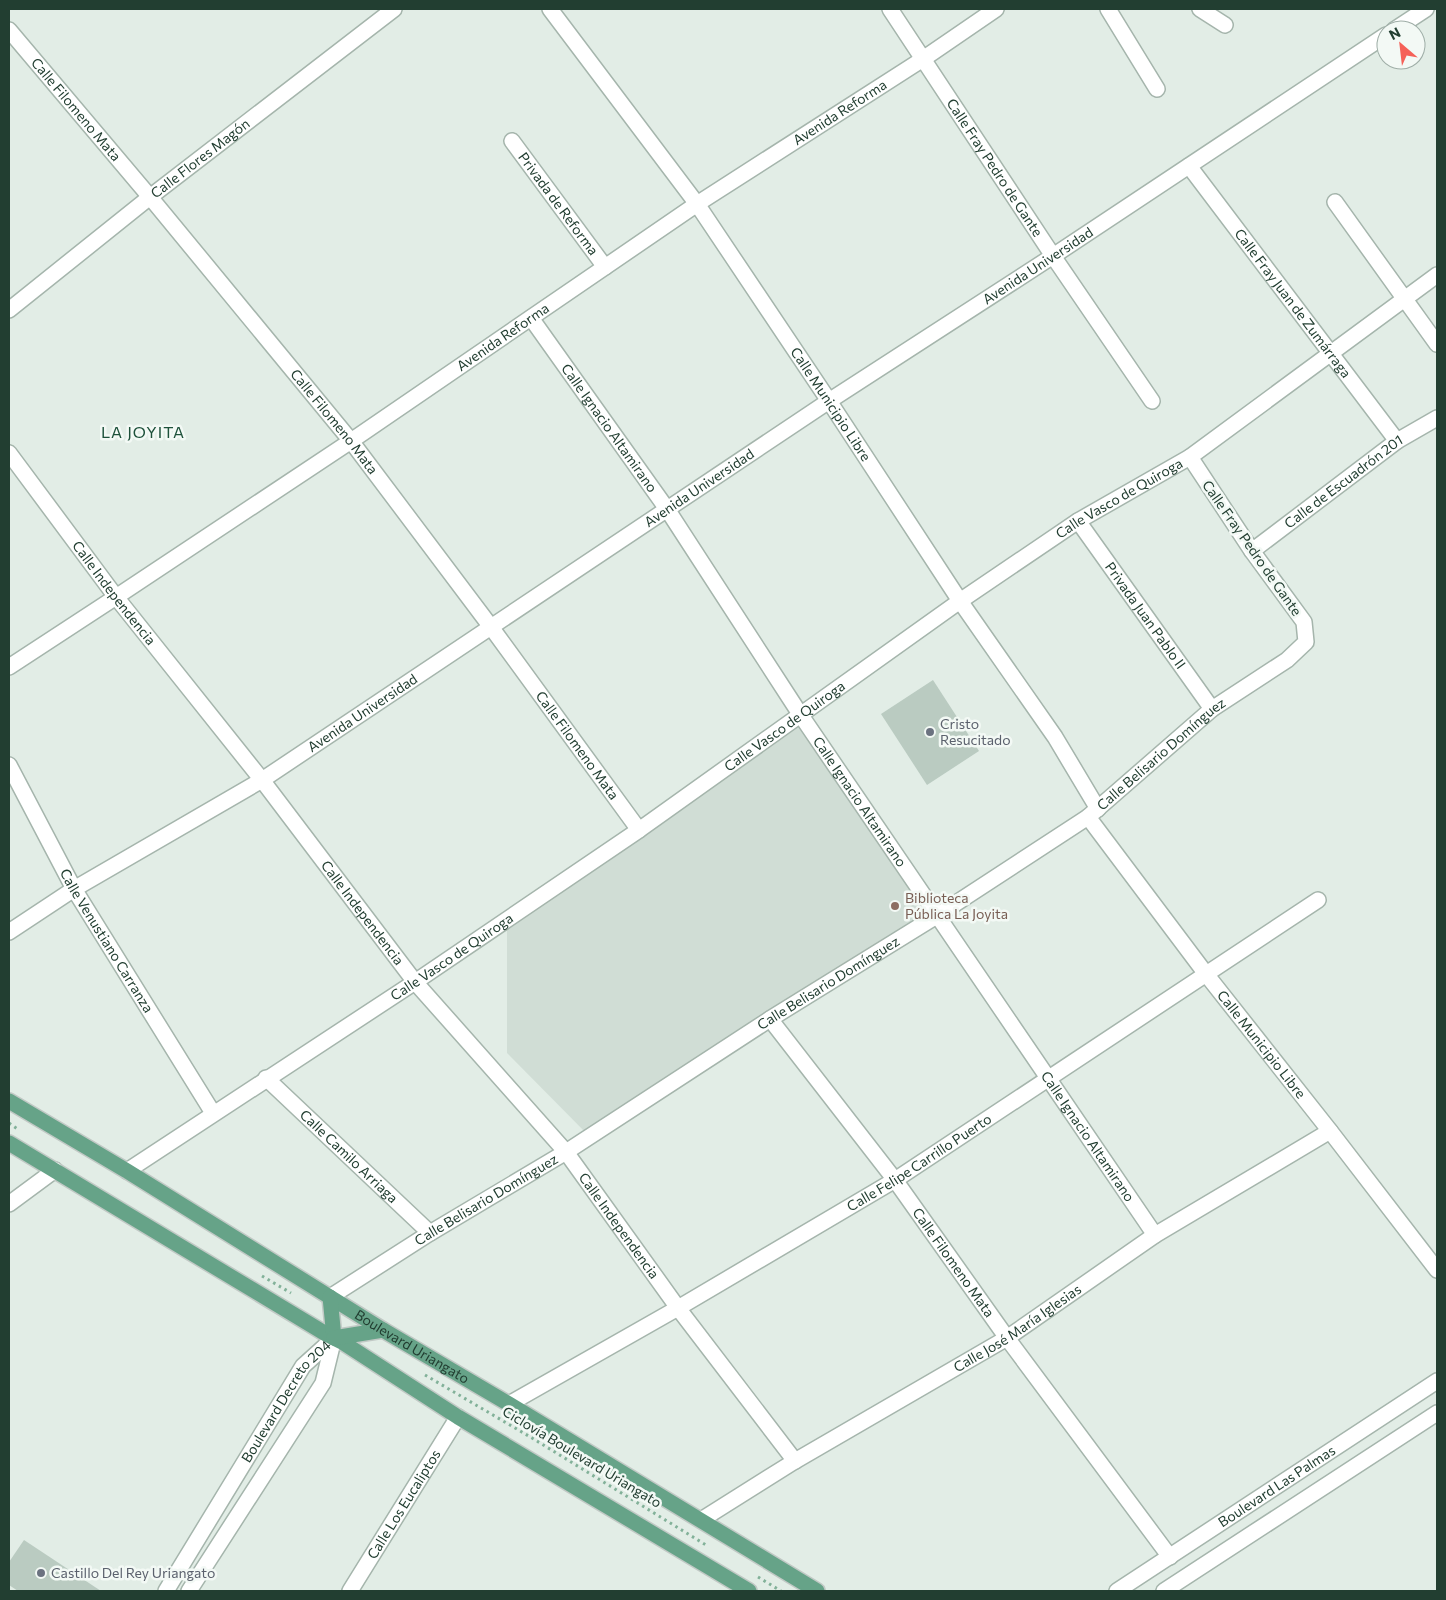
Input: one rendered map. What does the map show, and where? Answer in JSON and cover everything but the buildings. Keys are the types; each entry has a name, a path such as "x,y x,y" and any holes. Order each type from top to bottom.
{"main road":[{"name":"Boulevard Uriangato","path":"9,1102 127,1171 384,1330 817,1591"},
{"path":"9,1143 334,1338 458,1417 749,1591"},
{"path":"330,1297 334,1338"},
{"path":"334,1338 384,1330"}],"street":[{"name":"Calle Flores Magón","path":"9,310 150,197 394,9"},
{"name":"Calle Municipio Libre","path":"550,9 697,204 960,601 1054,738 1093,813 1206,974 1437,1270"},
{"name":"Calle Fray Pedro de Gante","path":"890,9 1053,256 1152,401"},
{"name":"Avenida Reforma","path":"9,667 351,441 697,204 923,59 996,9"},
{"path":"1108,9 1157,89"},
{"path":"1200,9 1225,25"},
{"path":"1409,20 1426,9"},
{"name":"Calle Filomeno Mata","path":"9,30 150,197 351,441 491,627 639,830"},
{"name":"Avenida Universidad","path":"9,932 74,889 262,780 829,401 1053,256 1376,42"},
{"name":"Privada de Reforma","path":"512,141 605,266"},
{"name":"Calle Fray Juan de Zumárraga","path":"1189,166 1397,441"},
{"path":"1335,202 1437,344"},
{"name":"Calle Vasco de Quiroga","path":"127,1171 212,1113 415,982 639,830 960,601 1078,521 1190,457 1437,275"},
{"name":"Calle Ignacio Altamirano","path":"531,318 667,509 800,714 1155,1235"},
{"name":"Calle de Escuadrón 201","path":"1252,550 1397,441 1437,418"},
{"name":"Calle Independencia","path":"9,454 116,598 262,780 415,982 566,1152 678,1308 795,1461"},
{"name":"Calle Fray Pedro de Gante","path":"1190,457 1252,550 1304,622 1306,642"},
{"name":"Privada Juan Pablo II","path":"1078,521 1212,709"},
{"name":"Calle Belisario Domínguez","path":"330,1297 430,1233 566,1152 770,1019 938,915 1093,813 1212,709 1287,660 1306,642"},
{"name":"Calle Venustiano Carranza","path":"9,765 74,889 212,1113"},
{"name":"Calle Felipe Carrillo Puerto","path":"509,1404 678,1308 895,1180 1318,900"},
{"name":"Calle Filomeno Mata","path":"770,1019 895,1180 1007,1338 1170,1556"},
{"name":"Calle Camilo Arriaga","path":"266,1078 430,1233"},
{"name":"Calle José María Iglesias","path":"701,1520 795,1461 1007,1338 1155,1235 1330,1131"},
{"path":"9,1204 55,1170"},
{"name":"Boulevard Decreto 204","path":"166,1591 302,1366 334,1338"},
{"name":"Boulevard Decreto 204","path":"189,1591 323,1382 334,1338"},
{"name":"Boulevard Las Palmas","path":"1116,1591 1437,1381"},
{"name":"Boulevard Las Palmas","path":"1164,1591 1437,1413"},
{"name":"Calle Los Eucaliptos","path":"350,1591 458,1417"}],"path":[{"name":"Ciclovía Boulevard Uriangato","path":"421,1373 532,1438 710,1548"},
{"path":"757,1577 781,1591"}],"shaded area":[{"path":"800,714 938,915 589,1136 507,1053 507,920"}],"place":[{"name":"Cristo Resucitado","path":"930,732"},
{"name":"Biblioteca Pública La Joyita","path":"895,906"},
{"name":"Castillo Del Rey Uriangato","path":"41,1573"}],"district":[{"name":"LA JOYITA","path":"143,432"}]}
